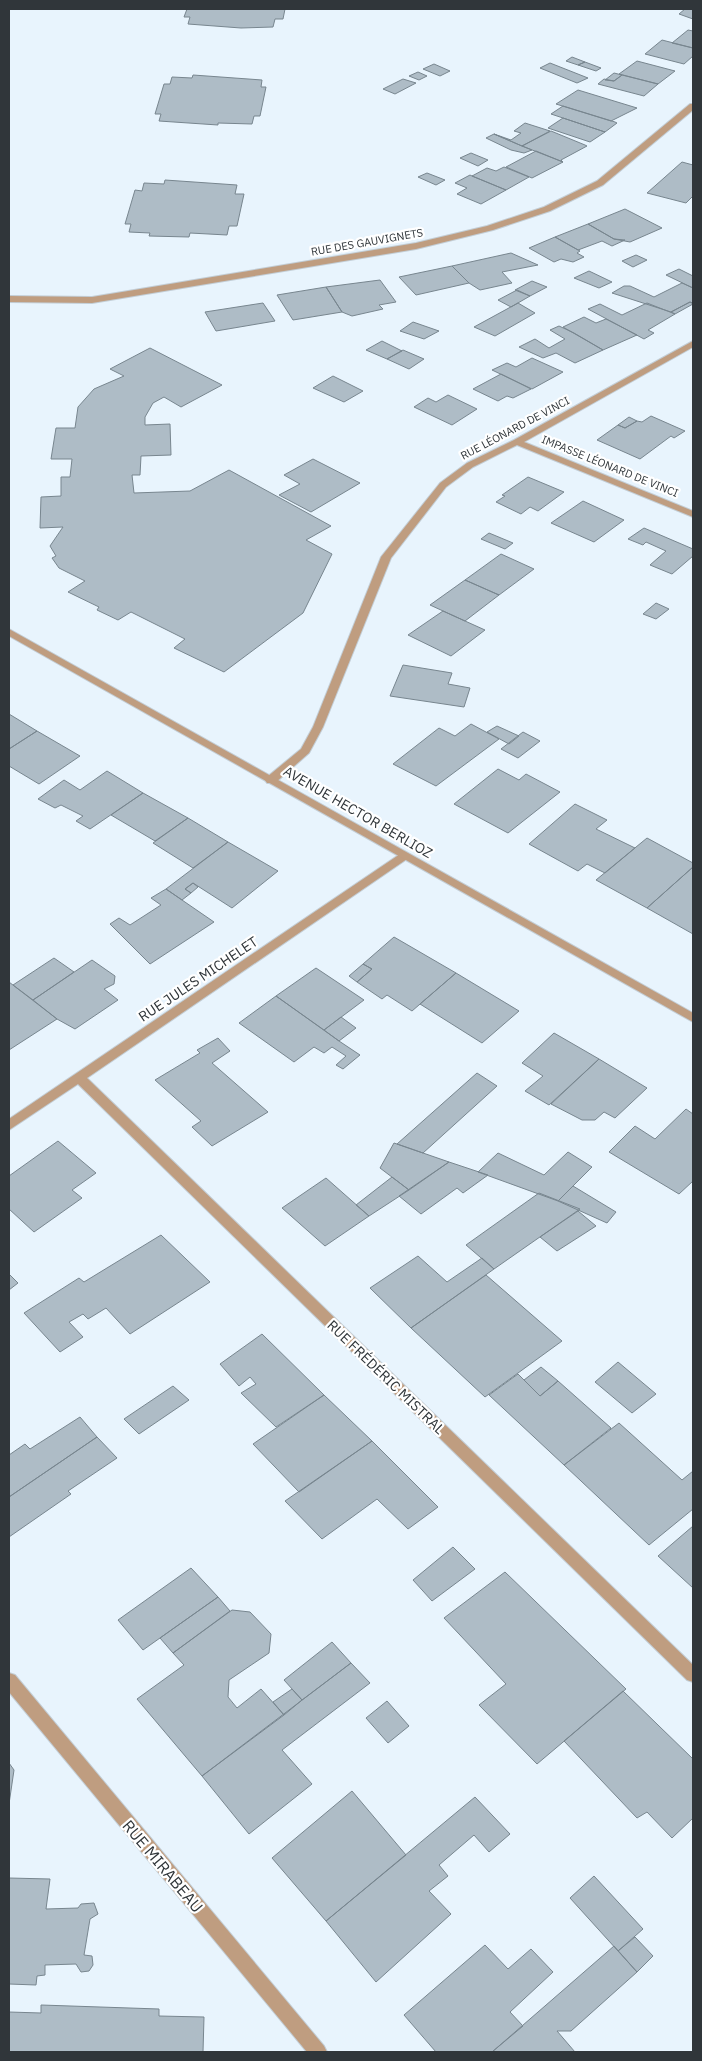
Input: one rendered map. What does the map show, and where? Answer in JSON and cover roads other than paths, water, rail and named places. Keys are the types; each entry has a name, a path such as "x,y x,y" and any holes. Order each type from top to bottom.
{"street":[{"name":"RUE DES GAUVIGNETS","path":"9,299 92,300 416,246 490,228 547,209 600,183 693,106"},
{"name":"RUE LÉONARD DE VINCI","path":"271,780 305,751 318,727 386,557 443,485 470,465 517,442 693,344"},
{"name":"IMPASSE LÉONARD DE VINCI","path":"517,442 693,514"},
{"name":"AVENUE HECTOR BERLIOZ","path":"9,632 693,1018"},
{"name":"RUE JULES MICHELET","path":"9,1125 403,856"},
{"name":"RUE FRÉDÉRIC MISTRAL","path":"79,1078 693,1675"},
{"name":"RUE MIRABEAU","path":"9,1680 318,2052"}]}
